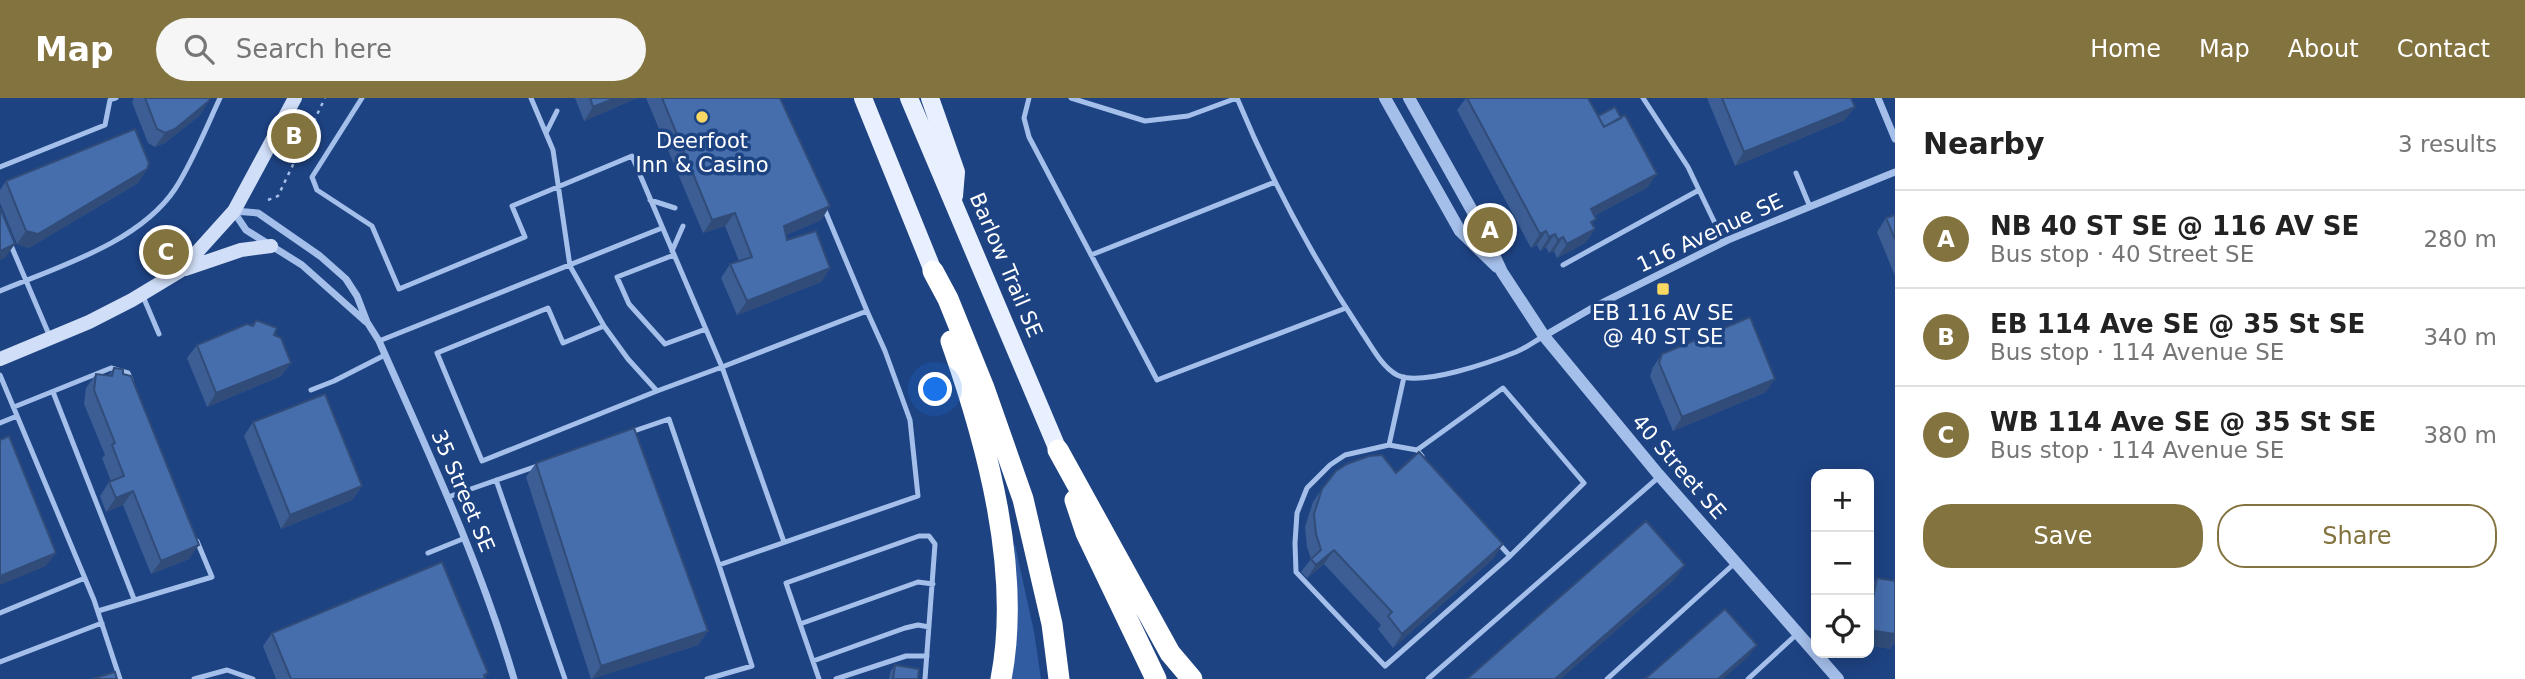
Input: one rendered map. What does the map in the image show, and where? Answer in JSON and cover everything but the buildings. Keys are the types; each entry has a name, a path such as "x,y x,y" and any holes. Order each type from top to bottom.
{"highway":[{"path":"933,271 938,307 985,446 994,490 1002,547 1007,628 1001,679"},
{"path":"933,271 948,299 984,388 1023,499 1052,624 1059,679"},
{"path":"1058,450 1086,533 1156,679"},
{"path":"1058,450 1170,653 1192,679"}],"main road":[{"path":"180,271 234,211 295,98"},
{"path":"863,98 933,271"},
{"name":"Barlow Trail SE","path":"909,98 1058,450"},
{"path":"930,98 956,172 954,200"},
{"path":"0,359 89,322 180,271 241,250 271,246"}],"street":[{"name":"40 Street SE","path":"1385,98 1460,231 1502,272"},
{"path":"1878,98 1895,139"},
{"name":"40 Street SE","path":"1415,100 1502,272 1544,336 1660,476 1838,679"},
{"name":"116 Avenue SE","path":"1544,336 1594,307 1724,242 1895,172"},
{"name":"35 Street SE","path":"234,211 246,230 302,265 367,322"},
{"name":"35 Street SE","path":"234,211 258,213 320,256 346,279 357,296 465,538 496,616 514,679"}],"lane":[{"path":"0,167 105,125 110,100 116,98"},
{"path":"0,290 102,249 161,206 190,163 220,98"},
{"path":"362,98 312,177 317,190 372,226 399,289 525,237 512,206 632,156 722,367 784,542"},
{"path":"531,98 553,150 570,266 604,326 628,359 657,391"},
{"path":"1029,98 1024,118 1029,137 1157,380 1346,308"},
{"path":"1071,98 1145,121 1188,116 1237,98 1275,182 1346,308 1380,359 1396,374 1415,379 1460,369 1518,351 1544,336"},
{"path":"1643,98 1688,167 1724,242"},
{"path":"546,133 557,111"},
{"path":"1796,173 1810,207"},
{"path":"1091,255 1275,182"},
{"path":"1563,265 1699,190"},
{"path":"719,565 918,496 910,420 889,362 820,198"},
{"path":"650,200 675,208"},
{"path":"683,226 673,253 617,277 629,304 665,344 706,329"},
{"path":"379,341 662,228"},
{"path":"5,230 50,338"},
{"path":"142,294 159,334"},
{"path":"604,326 563,343 548,308 437,352 482,461 867,311"},
{"path":"311,390 385,355"},
{"path":"14,407 111,368 128,373 134,386"},
{"path":"0,375 85,578 120,679"},
{"path":"1389,445 1404,377"},
{"path":"1417,450 1503,388 1584,483 1510,556 1385,666 1296,572 1294,543 1297,513 1307,488 1329,465 1345,455 1389,445 1417,450 1425,460"},
{"path":"53,391 134,599"},
{"path":"0,423 17,416"},
{"path":"620,437 669,419 752,666 707,679"},
{"path":"448,497 545,463"},
{"path":"1428,679 1660,476"},
{"path":"496,480 565,679"},
{"path":"819,679 786,583 919,536 929,536 934,544 933,584 925,679"},
{"path":"1493,537 1510,556"},
{"path":"428,553 465,538"},
{"path":"98,611 212,577 196,539"},
{"path":"1607,679 1736,562"},
{"path":"0,613 85,578"},
{"path":"800,624 918,582 933,584"},
{"path":"0,662 102,623"},
{"path":"813,661 905,628 918,625 929,627"},
{"path":"1748,679 1798,633"},
{"path":"835,679 906,656 927,656"},
{"path":"194,679 227,670 253,679"},
{"path":"863,670 867,679"}],"path":[{"path":"268,200 278,196 325,98"}],"shaded area":[{"path":"1015,545 1041,679 1006,679 1009,546"}],"place":[{"name":"Deerfoot Inn & Casino","path":"702,117"},
{"name":"EB 114 Ave SE @ 35 St SE","path":"294,136"},
{"name":"NB 40 ST SE @ 116 AV SE","path":"1490,230"},
{"name":"WB 114 Ave SE @ 35 St SE","path":"166,252"},
{"name":"EB 116 AV SE @ 40 ST SE","path":"1663,289"}]}
